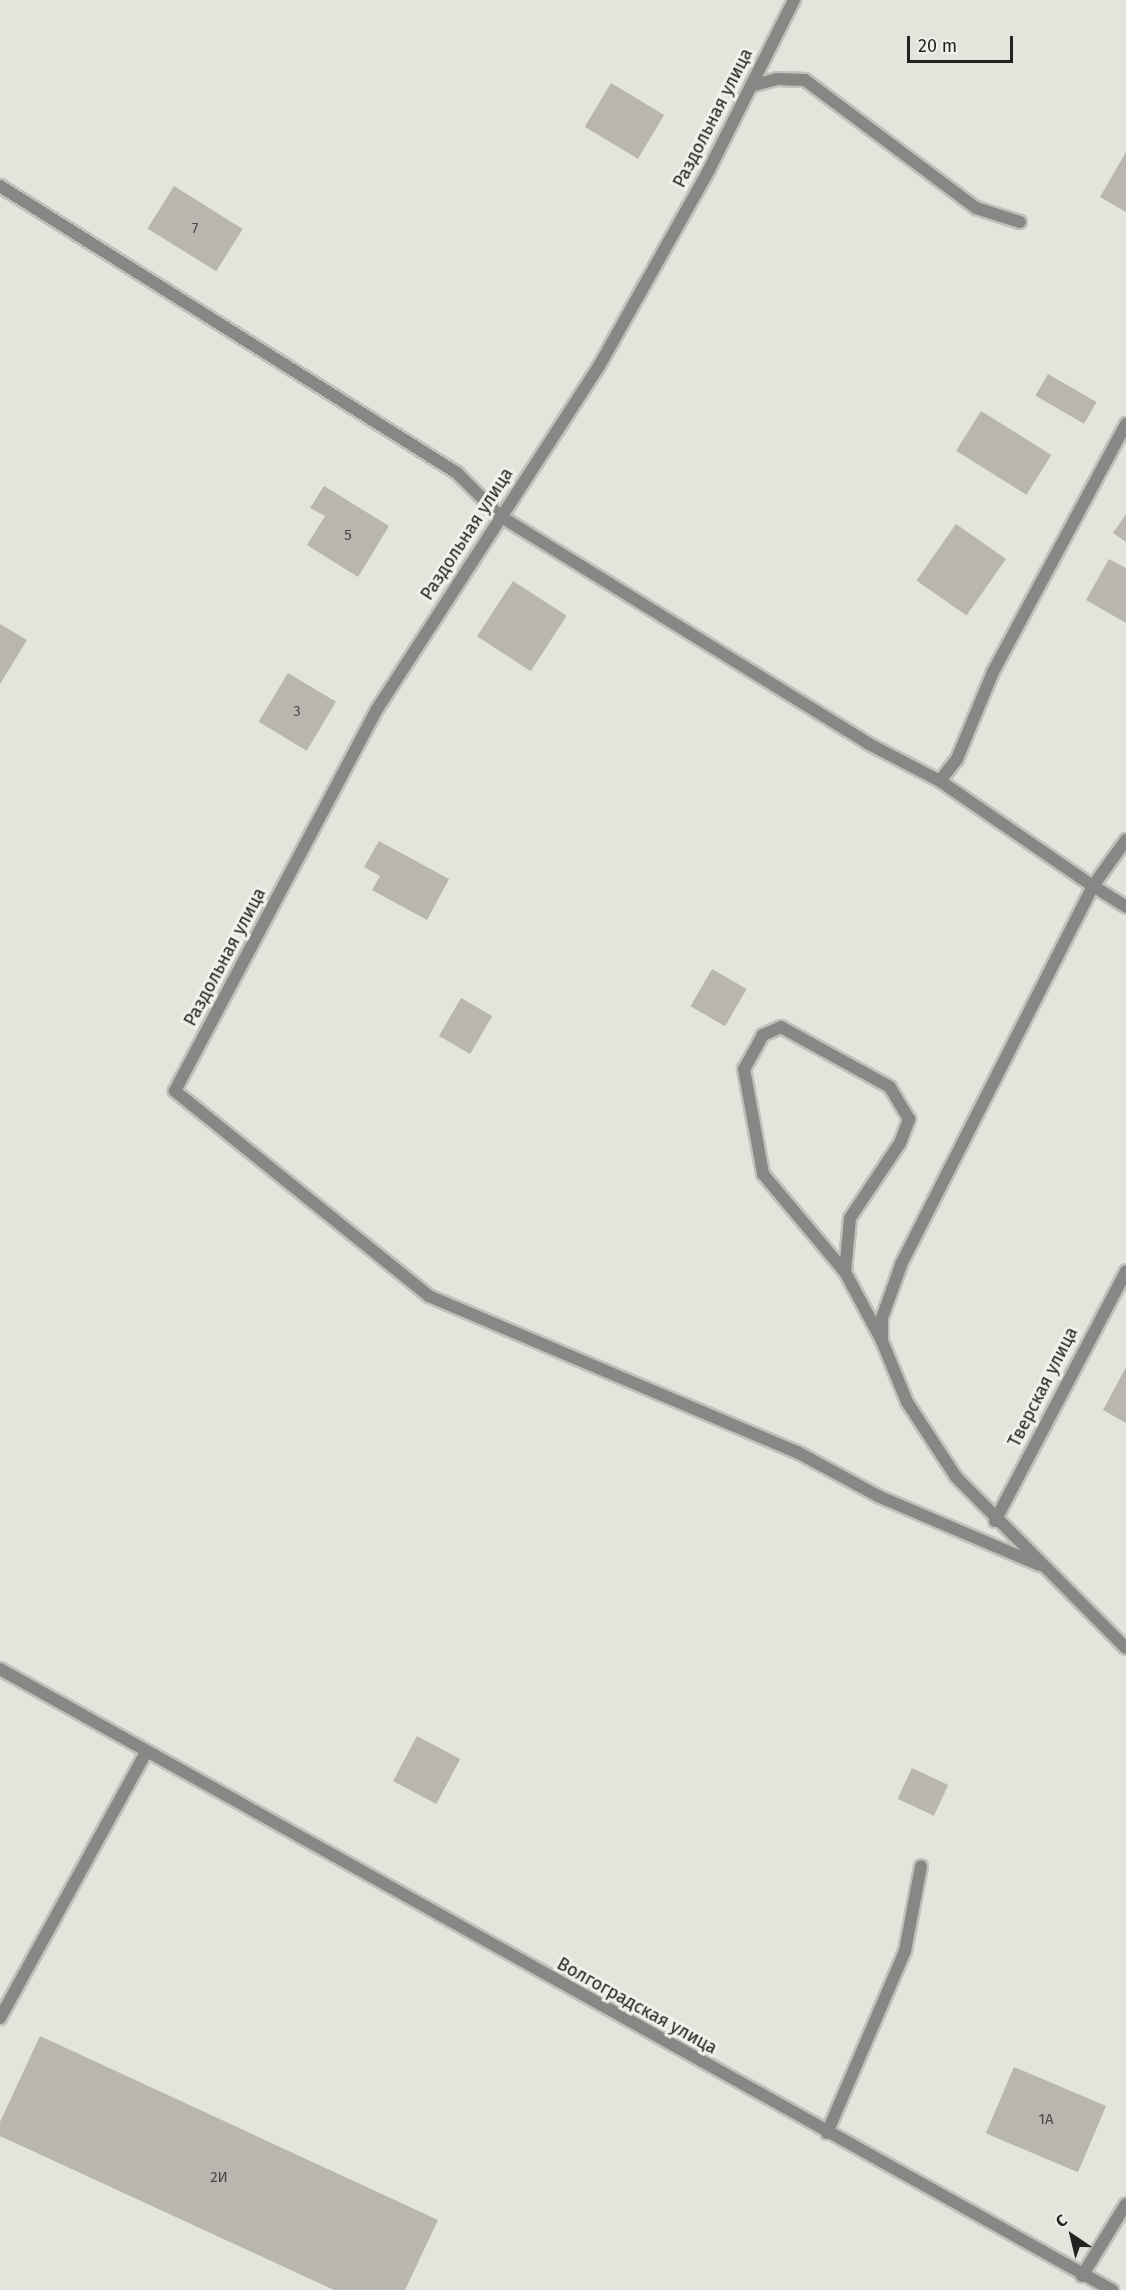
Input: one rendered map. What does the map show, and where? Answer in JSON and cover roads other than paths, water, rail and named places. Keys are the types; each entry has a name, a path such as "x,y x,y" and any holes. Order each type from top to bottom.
{"street":[{"name":"Раздольная улица","path":"794,0 751,86 599,366 377,709 174,1091 429,1296 797,1452 878,1496 1040,1565"},
{"path":"751,86 777,79 806,80 976,208 1020,222"},
{"path":"0,186 457,473 500,516 869,744 940,781 1126,907"},
{"path":"940,781 957,759 993,672 1126,424"},
{"path":"882,1341 882,1318 901,1265 1093,886 1126,840"},
{"path":"845,1272 850,1218 900,1143 909,1119 890,1087 782,1027 763,1035 744,1069 756,1151 763,1174 801,1226 845,1272 882,1341 931,1444 995,1521 1126,1648"},
{"name":"Тверская улица","path":"995,1521 1126,1271"},
{"name":"Волгоградская улица","path":"0,1669 1082,2276 1112,2290"},
{"path":"0,2018 146,1752"},
{"path":"827,2133 905,1951 921,1866"},
{"path":"1082,2276 1126,2204"}]}
